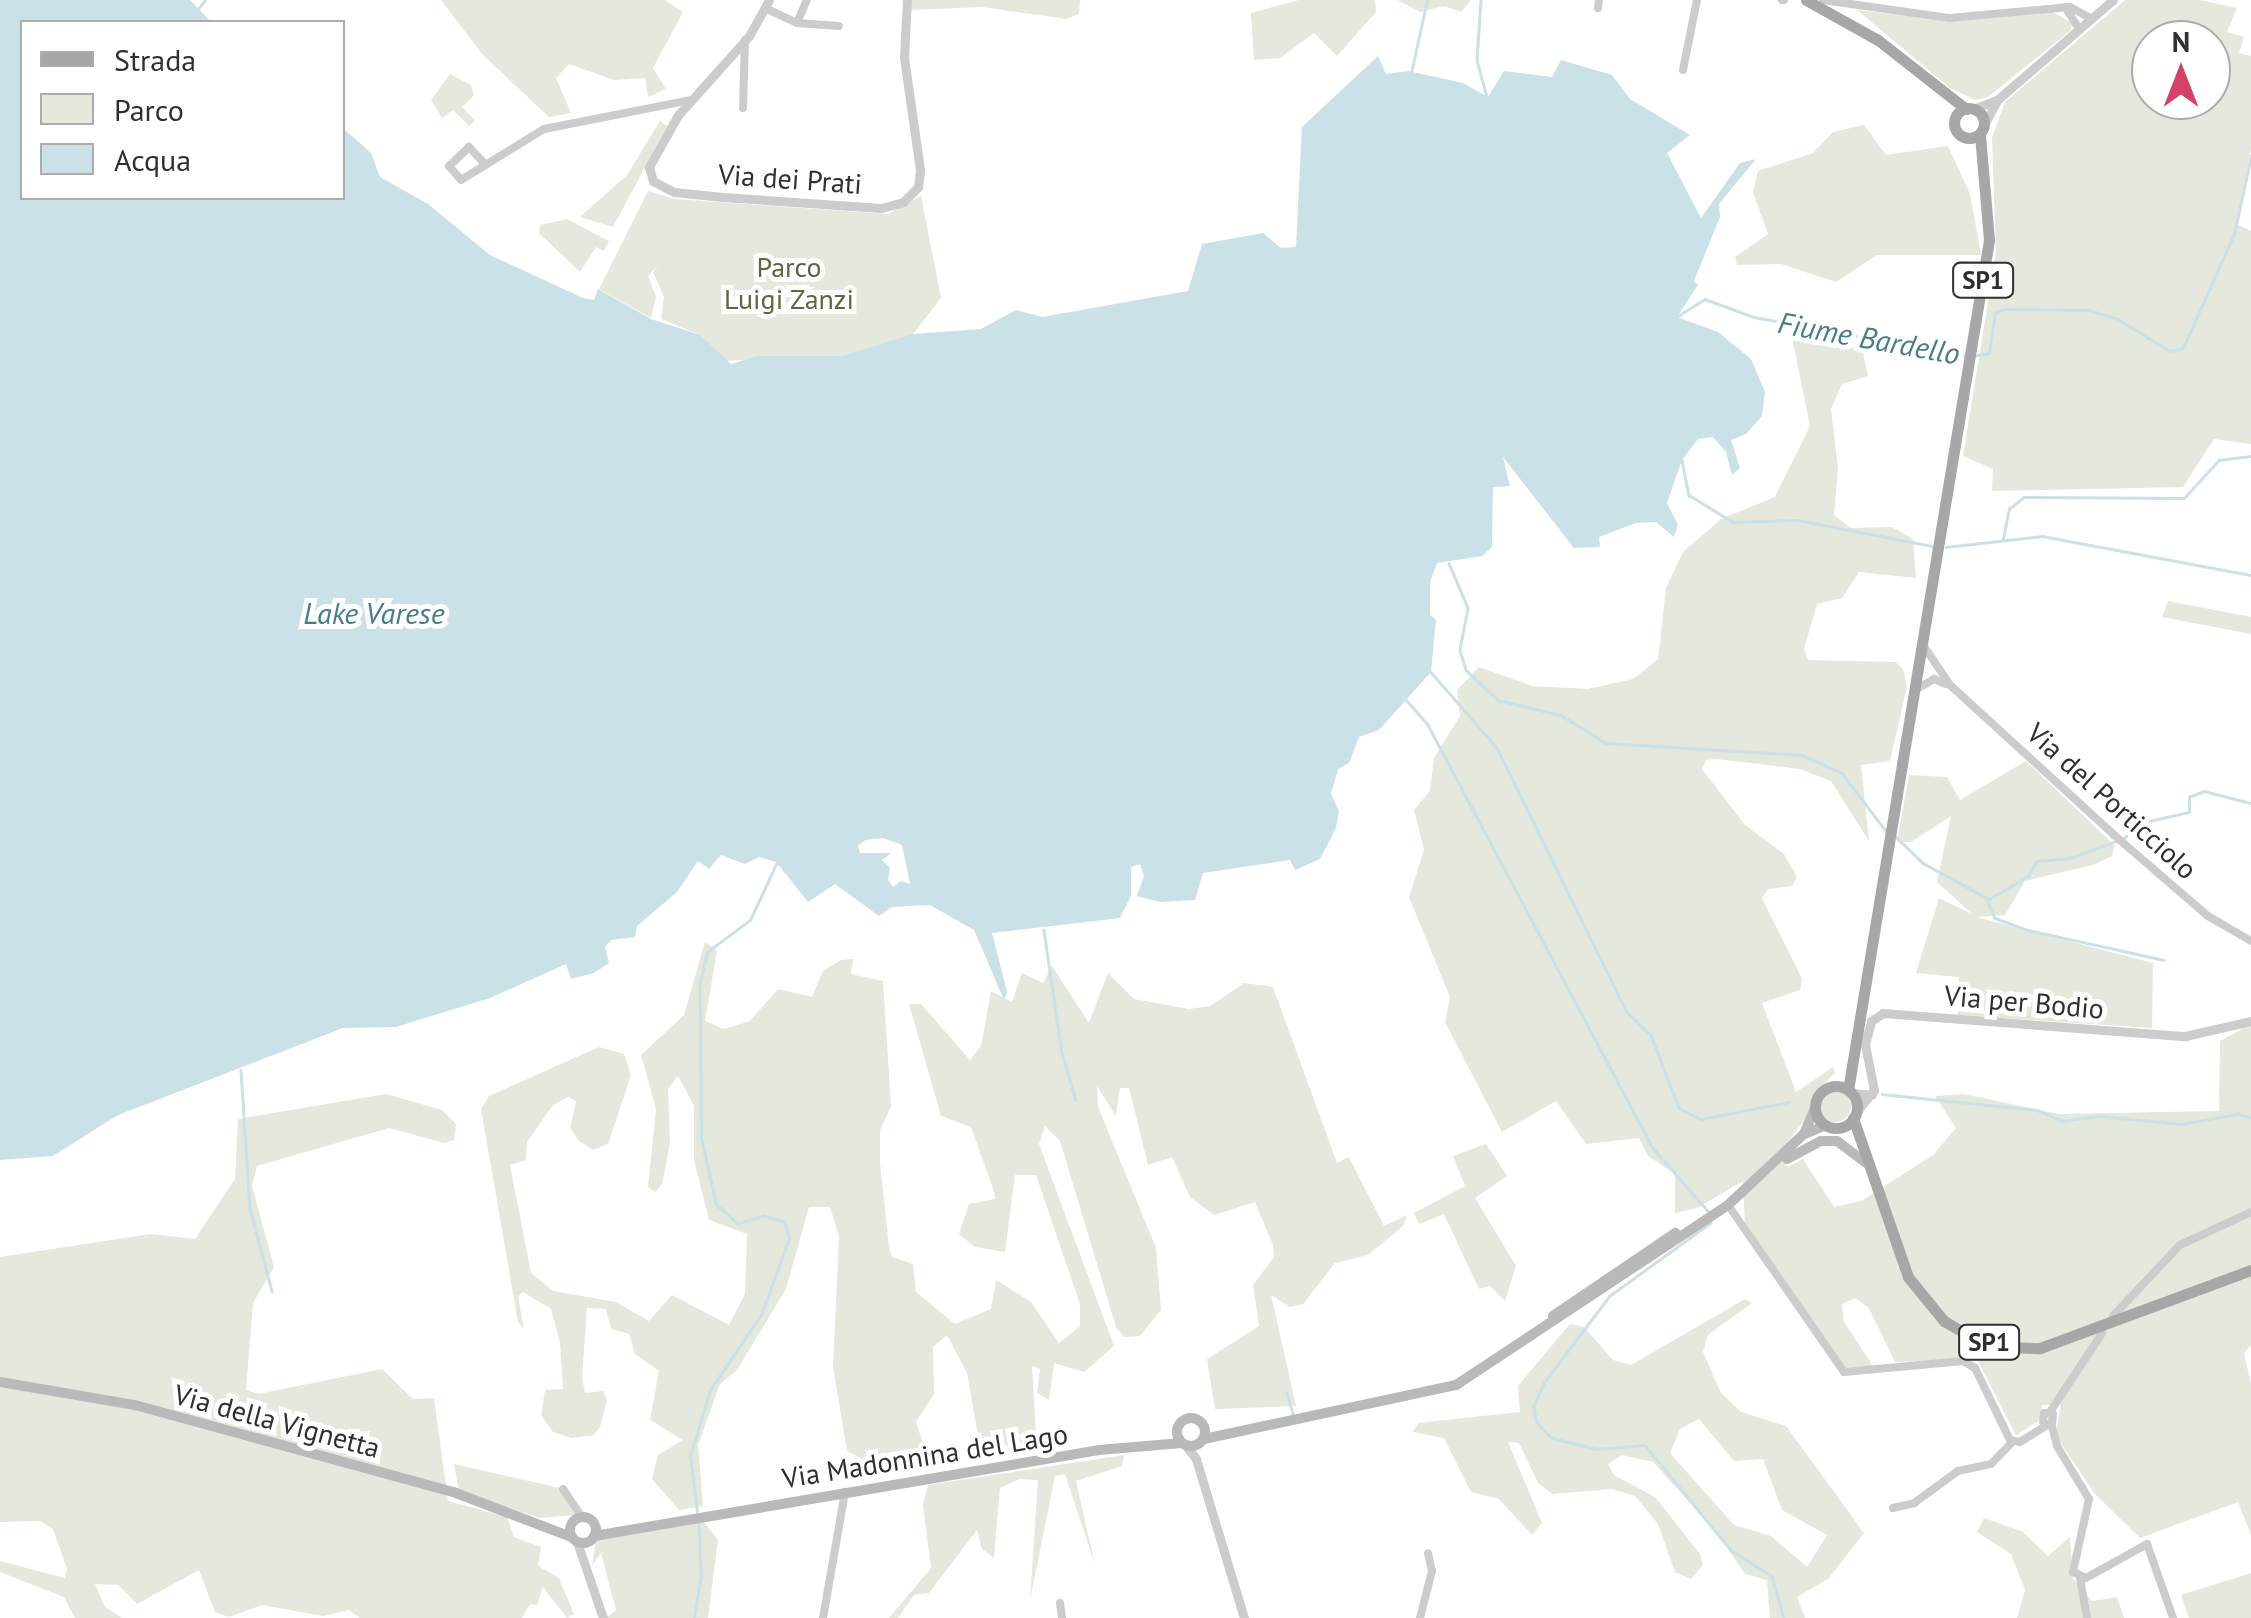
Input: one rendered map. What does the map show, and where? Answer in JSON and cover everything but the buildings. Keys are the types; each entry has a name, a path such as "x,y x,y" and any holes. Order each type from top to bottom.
{"main road":[{"name":"SP1","path":"1806,0 1909,64 1970,109 1990,206 1970,357 1853,1041 1850,1091 1854,1116 1879,1179 1908,1276 1924,1302 1970,1336 2004,1347 2040,1348 2251,1270"},
{"name":"SP1","path":"1909,64 1954,120 1957,132 1977,132"},
{"path":"1954,120 1970,109"},
{"name":"SP1","path":"1853,1041 1832,1086 1815,1108 1832,1126 1864,1147"},
{"path":"1832,1086 1850,1091"},
{"path":"1510,1352 1606,1276 1728,1205 1770,1170 1804,1134 1815,1108"},
{"path":"1804,1134 1854,1116"},
{"path":"1770,1170 1806,1147 1837,1141 1879,1179"},
{"path":"1240,1428 1203,1424 1203,1441 1240,1428 1424,1397 1510,1352 1699,1223"},
{"path":"1580,1305 1606,1276 1646,1259"},
{"name":"Via della Vignetta","path":"0,1382 135,1405 539,1521 574,1540 712,1514"},
{"name":"Via Madonnina del Lago","path":"1146,1444 1178,1428 1187,1418 1203,1424"},
{"path":"1178,1428 1184,1445"},
{"name":"Via Madonnina del Lago","path":"712,1514 1146,1444 1203,1441"},
{"path":"582,1519 594,1537"},
{"path":"574,1540 582,1519"},
{"name":"Via della Vignetta","path":"539,1521 582,1519 646,1525"}],"street":[{"path":"797,23 807,0"},
{"name":"Via dei Prati","path":"690,100 648,174 686,194 889,208 918,186 904,57 906,0"},
{"path":"1683,70 1697,0"},
{"path":"1977,132 1997,100 2114,0"},
{"path":"1827,2 1949,18 2065,8 2092,19"},
{"path":"483,162 469,147 447,161 461,180 483,162 549,127 652,113 690,100 745,40 767,4 797,23 839,26"},
{"path":"2065,8 2080,30"},
{"path":"743,108 745,40"},
{"path":"1970,109 1997,100"},
{"name":"Via del Porticciolo","path":"1922,641 1928,660 1950,685 2208,916 2251,941"},
{"path":"1915,690 1934,679 1950,685"},
{"name":"Via per Bodio","path":"1872,1095 1865,1044 1871,1022 1883,1013 2184,1036 2251,1021"},
{"path":"1850,1091 1872,1095"},
{"path":"1854,1116 1872,1095"},
{"path":"1728,1205 1838,1368 1864,1375 1970,1363 2012,1442"},
{"path":"2112,1316 2180,1245 2251,1212"},
{"path":"2087,1618 2080,1578 2072,1560 2089,1498 2056,1446 2042,1414 2050,1412 2102,1333"},
{"path":"1892,1508 1914,1503 1958,1471 1991,1464 2012,1442 2047,1422"},
{"path":"1196,1458 1203,1441"},
{"path":"1184,1445 1196,1458 1244,1618"},
{"path":"562,1490 582,1519"},
{"path":"823,1618 845,1492"},
{"path":"590,1569 594,1537"},
{"path":"574,1540 590,1569 603,1618"},
{"path":"2080,1578 2148,1544 2173,1618"},
{"path":"1420,1618 1432,1572 1428,1554"},
{"path":"1060,1603 1062,1618"}],"green space":[{"path":"441,0 665,0 683,12 653,68 666,89 648,97 645,78 614,80 569,64 556,78 571,113 549,117 483,55"},
{"path":"912,0 1080,0 1079,14 1066,19 982,7 911,10"},
{"path":"1299,0 1375,0 1376,12 1337,56 1314,33 1280,58 1254,60 1251,13"},
{"path":"1397,0 1471,0 1461,12 1444,6 1420,12"},
{"path":"2125,0 2200,0 2237,8 2231,22 2131,20 2131,120 2231,120 2231,33 2244,37 2239,53 2251,56 2251,148 2237,224 2251,231 2251,444 2214,439 2183,487 1992,491 1993,469 1963,456 1996,253 1992,138 2005,102"},
{"path":"1857,10 1956,21 2053,12 2072,23 2071,30 1988,97 1975,100 1950,88"},
{"path":"450,74 471,85 474,95 462,107 475,120 469,126 453,110 442,118 431,100"},
{"path":"660,121 667,126 613,227 580,217 627,175"},
{"path":"1864,125 1886,155 1948,146 1970,194 1981,255 1877,255 1836,282 1781,264 1737,265 1735,257 1768,234 1753,192 1758,171 1813,153 1833,132"},
{"name":"Parco Luigi Zanzi","path":"648,191 675,199 888,214 921,196 941,298 913,334 883,345 842,356 723,361 700,335 661,319 664,297 653,272 659,264 648,276 656,297 651,318 599,289"},
{"path":"567,219 609,241 604,251 596,247 580,272 539,233 540,225"},
{"path":"1791,333 1837,338 1863,353 1868,376 1842,384 1831,409 1838,467 1834,515 1851,528 1892,527 1913,539 1916,578 1859,572 1842,598 1817,604 1804,649 1808,660 1896,662 1903,669 1907,687 1890,761 1861,765 1869,841 1831,781 1800,769 1717,759 1706,760 1702,769 1745,825 1784,854 1797,877 1792,886 1768,889 1762,898 1802,979 1800,990 1762,1003 1796,1092 1833,1067 1835,1073 1817,1091 1811,1111 1778,1156 1788,1167 1803,1159 1834,1207 1861,1201 1933,1155 1956,1128 1935,1096 1964,1094 2059,1114 2219,1111 2220,1041 2251,1024 2251,1345 2244,1353 2251,1384 2251,1535 2238,1502 2140,1538 2095,1494 2056,1436 2063,1387 2052,1405 2042,1405 2039,1421 2016,1435 1977,1359 1895,1362 1869,1308 1855,1298 1842,1304 1844,1322 1873,1366 1842,1368 1745,1227 1743,1181 1697,1208 1675,1213 1675,1174 1648,1156 1639,1138 1586,1144 1556,1101 1502,1132 1445,1022 1450,997 1409,897 1424,850 1414,810 1430,791 1434,758 1460,716 1457,690 1479,667 1532,686 1588,689 1633,679 1658,659 1666,588 1683,552 1721,519 1775,497 1810,426"},
{"path":"2168,601 2251,617 2251,634 2162,617"},
{"path":"2026,761 2115,846 2112,856 2093,865 2025,881 2005,915 1976,917 2153,963 2152,1028 1958,1015 1959,977 1916,973 1939,898 1972,914 1937,882 1951,816 1911,842 1897,842 1909,775 1947,777 1960,800"},
{"path":"705,942 717,951 705,1021 724,1029 750,1021 778,989 812,997 823,971 841,960 853,959 851,974 883,981 891,1106 880,1131 880,1163 889,1247 892,1257 913,1264 916,1292 955,1324 991,1309 996,1280 1031,1302 1059,1343 1080,1326 1080,1304 1036,1175 1015,1175 1005,1252 975,1247 959,1234 969,1204 995,1199 994,1191 971,1127 941,1116 909,1004 921,1004 970,1060 981,1046 991,991 1012,1002 1022,973 1043,983 1052,966 1089,1023 1108,973 1134,999 1189,1009 1210,1006 1244,983 1273,987 1337,1163 1349,1157 1384,1226 1407,1215 1403,1226 1368,1255 1335,1263 1303,1304 1290,1307 1271,1295 1296,1406 1215,1409 1207,1359 1259,1326 1253,1285 1274,1257 1273,1245 1255,1202 1214,1215 1190,1197 1172,1157 1148,1165 1129,1088 1120,1088 1116,1116 1097,1086 1098,1107 1156,1248 1161,1310 1140,1336 1124,1337 1116,1327 1060,1141 1045,1126 1039,1144 1114,1346 1084,1372 1054,1363 1049,1400 1037,1393 1040,1369 1032,1366 1037,1451 981,1453 967,1373 947,1335 933,1347 934,1394 916,1422 930,1465 894,1475 847,1451 833,1367 839,1236 830,1207 809,1207 786,1289 737,1370 720,1384 698,1445 703,1506 679,1510 652,1479 658,1455 683,1440 650,1420 659,1371 635,1354 629,1334 611,1329 606,1309 587,1308 582,1377 585,1393 603,1391 607,1400 600,1427 594,1435 571,1438 553,1432 541,1415 545,1390 563,1389 560,1342 551,1309 523,1292 518,1296 524,1329 518,1322 481,1109 489,1096 599,1047 624,1054 631,1075 608,1144 593,1150 578,1140 570,1128 576,1101 568,1097 553,1105 527,1142 526,1160 510,1165 531,1273 553,1291 616,1302 649,1321 672,1295 729,1325 745,1294 747,1234 709,1220 694,1160 694,1106 678,1076 668,1089 670,1143 662,1184 655,1192 648,1187 656,1109 641,1055 684,1015"},
{"path":"1835,1090 1846,1095 1851,1106 1846,1117 1835,1122 1824,1117 1819,1106 1824,1095"},
{"path":"386,1094 442,1110 456,1124 454,1140 444,1143 389,1128 257,1166 252,1186 274,1267 253,1303 246,1390 258,1394 382,1369 413,1399 434,1398 448,1501 507,1517 514,1537 541,1547 538,1566 559,1578 574,1614 567,1618 543,1587 537,1605 530,1604 522,1618 360,1618 349,1610 323,1616 262,1605 229,1617 215,1612 199,1570 137,1604 118,1585 95,1584 105,1607 122,1618 75,1618 64,1597 0,1572 0,1561 65,1578 67,1569 53,1529 40,1521 0,1522 0,1257 151,1234 195,1239 235,1179 238,1119"},
{"path":"1486,1144 1507,1176 1475,1198 1516,1266 1505,1301 1490,1286 1479,1289 1444,1214 1419,1224 1414,1213 1465,1186 1453,1156"},
{"path":"1745,1299 1752,1303 1708,1335 1703,1352 1721,1393 1741,1412 1786,1426 1864,1533 1828,1579 1797,1597 1805,1618 1770,1618 1767,1580 1745,1574 1718,1534 1653,1462 1622,1455 1608,1464 1614,1475 1655,1497 1700,1554 1703,1565 1691,1579 1675,1572 1658,1524 1635,1496 1611,1489 1552,1494 1538,1483 1519,1443 1508,1442 1542,1523 1532,1535 1499,1499 1471,1492 1444,1438 1413,1432 1418,1423 1520,1412 1518,1386 1570,1324 1584,1327 1613,1360 1631,1365","holes":["1699,1419 1734,1461 1763,1459 1782,1510 1827,1535 1807,1567 1771,1536 1734,1525 1670,1453 1680,1429"]},
{"path":"1124,1455 1122,1466 1076,1481 1095,1565 1065,1474 1055,1476 1030,1600 1038,1480 1019,1479 1000,1488 994,1558 982,1549 977,1530 929,1593 914,1595 898,1618 889,1618 931,1568 923,1505 928,1485"},
{"path":"454,1464 560,1488 575,1515 540,1518 459,1492"},
{"path":"1984,1518 2023,1532 2048,1556 2070,1537 2073,1579 2092,1601 2117,1597 2124,1618 2017,1618 2025,1590 2011,1554 1977,1532"},
{"path":"704,1522 718,1540 708,1618 606,1618 616,1610 601,1553 592,1565 596,1540"},
{"path":"2251,1573 2251,1618 2189,1618 2181,1595"}],"water":[{"name":"Lake Varese","path":"0,0 190,0 209,20 20,20 20,200 345,200 345,130 371,153 380,177 428,204 490,255 583,298 594,300 598,289 651,319 700,335 731,364 757,356 842,356 913,334 981,329 1016,310 1042,317 1188,291 1202,244 1263,233 1281,248 1296,247 1302,127 1378,56 1386,74 1408,71 1463,83 1488,97 1504,71 1552,77 1561,60 1612,75 1630,99 1690,135 1667,153 1701,218 1740,163 1756,159 1719,204 1720,217 1694,281 1698,285 1677,317 1718,332 1751,359 1765,392 1762,416 1746,434 1731,440 1740,468 1732,475 1726,452 1713,437 1698,439 1682,460 1667,503 1678,525 1674,537 1656,522 1636,523 1599,537 1600,547 1574,548 1503,457 1510,486 1493,487 1492,547 1482,556 1437,563 1430,582 1430,615 1436,620 1431,672 1379,730 1359,737 1349,763 1338,769 1331,794 1339,811 1336,828 1320,859 1295,870 1290,860 1203,873 1195,900 1160,902 1137,896 1144,876 1140,864 1131,867 1131,896 1120,918 992,933 1007,992 1004,1000 974,930 930,905 892,907 879,916 835,884 808,902 776,862 759,857 745,864 721,855 709,869 698,861 677,892 637,926 635,937 611,940 605,947 609,963 594,973 571,979 566,964 490,998 396,1027 343,1028 118,1115 53,1156 0,1160","holes":["883,838 902,845 910,884 901,881 893,887 888,880 890,868 882,860 891,853 860,853 858,845"]}],"waterway":[{"path":"198,9 205,0"},
{"path":"1411,73 1427,0"},
{"path":"1481,0 1477,60 1487,97"},
{"name":"Fiume Bardello","path":"1972,356 1989,353 1995,313 2005,309 2089,310 2118,319 2170,351 2183,348 2234,234 2251,156"},
{"name":"Fiume Bardello","path":"1676,317 1705,299 1754,317 1964,356"},
{"path":"2003,539 2009,509 2024,497 2184,498 2219,460 2251,456"},
{"path":"1682,460 1689,495 1733,522 1798,520 1932,546"},
{"path":"1946,547 2042,536 2251,575"},
{"path":"1449,563 1468,608 1460,650 1466,670 1498,700 1561,715 1606,743 1802,755 1842,773 1886,831"},
{"path":"1431,672 1497,748 1627,1012 1651,1035 1679,1108 1701,1119 1789,1102"},
{"path":"1404,697 1428,725 1653,1148 1708,1211"},
{"path":"2123,839 2140,823 2189,812 2189,797 2204,791 2251,803"},
{"path":"1893,834 1923,863 1989,899 2028,876 2037,861 2070,858 2116,841"},
{"path":"697,1512 690,1456 710,1390 761,1315 789,1239 784,1222 764,1216 738,1224 716,1205 701,1138 700,981 707,952 750,920 777,862"},
{"path":"1986,898 1995,918 2028,930 2164,960"},
{"path":"1044,930 1062,1053 1076,1100"},
{"path":"241,1070 250,1208 272,1291"},
{"path":"1882,1094 2037,1110 2063,1121 2100,1116 2181,1124 2238,1114 2251,1117"},
{"path":"1711,1223 1610,1296 1545,1382 1534,1406 1536,1421 1552,1438 1596,1449 1645,1445 1731,1550 1772,1576 1784,1618"},
{"path":"1287,1393 1293,1414"},
{"path":"694,1618 701,1575 698,1520"}]}
